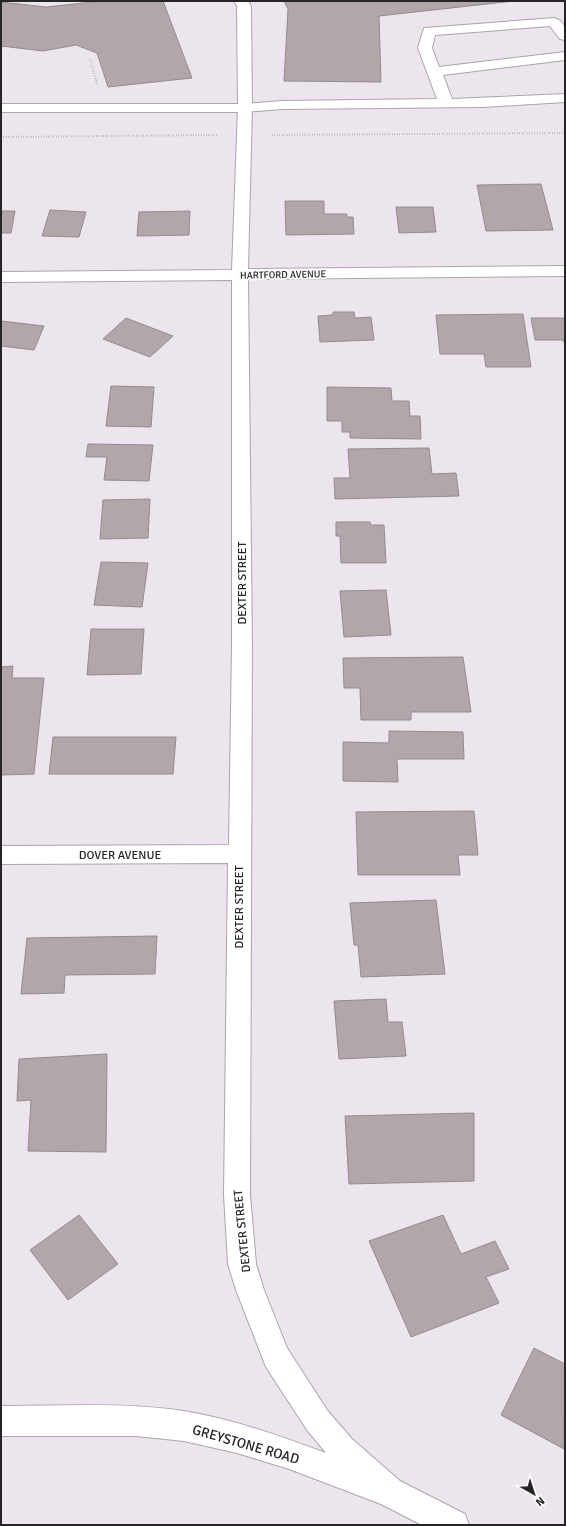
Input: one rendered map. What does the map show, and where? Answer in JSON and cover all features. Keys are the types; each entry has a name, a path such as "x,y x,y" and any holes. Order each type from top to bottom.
{"street":[{"name":"DEXTER STREET","path":"242,1 244,6 245,108 240,274 242,644 237,1195 242,1264 250,1290 276,1357 313,1414 342,1449 389,1492"},
{"path":"446,103 425,48 429,31 560,21 565,36"},
{"path":"434,72 565,56"},
{"path":"1,108 245,108 290,105 446,103 565,98"},
{"name":"HARTFORD AVENUE","path":"1,277 565,271"},
{"name":"DOVER AVENUE","path":"1,855 239,854"},
{"name":"GREYSTONE ROAD","path":"1,1420 136,1421 184,1426 237,1438 289,1454 389,1492 454,1525"}],"path":[{"path":"90,59 97,84"},
{"path":"270,135 565,132"},
{"path":"1,136 222,135"}],"building":[{"path":"102,1 163,1 192,78 108,87 97,53 76,45 43,51 1,46 1,2 46,7"},
{"path":"284,1 514,1 379,16 381,82 284,81 288,9"},
{"path":"541,184 553,230 486,231 477,185"},
{"path":"285,201 324,201 324,214 347,214 347,217 353,217 354,234 286,235"},
{"path":"396,207 433,207 436,232 399,233"},
{"path":"50,210 86,212 79,237 42,236"},
{"path":"1,211 15,211 11,233 1,233"},
{"path":"190,211 189,235 137,236 139,212"},
{"path":"333,312 354,312 355,318 371,317 374,340 320,342 318,316 333,315"},
{"path":"523,314 531,367 486,367 484,354 440,354 436,315"},
{"path":"126,318 173,336 150,357 103,339"},
{"path":"531,318 565,318 565,344 563,340 535,340"},
{"path":"1,321 44,326 34,350 1,346"},
{"path":"111,386 154,387 151,427 106,426"},
{"path":"327,387 391,388 392,401 409,401 410,416 420,416 421,439 350,438 350,432 342,432 342,421 327,421"},
{"path":"88,444 153,445 149,481 104,480 107,457 86,457"},
{"path":"429,448 432,474 456,473 459,496 335,499 334,478 350,478 348,449"},
{"path":"150,499 148,538 100,539 103,500"},
{"path":"336,522 370,522 371,525 384,525 386,563 341,563 340,536 336,536"},
{"path":"101,562 148,563 142,607 94,605"},
{"path":"386,590 391,635 344,637 340,591"},
{"path":"91,629 144,629 141,674 87,675"},
{"path":"463,657 471,712 411,712 411,720 361,720 360,688 344,688 343,658"},
{"path":"13,666 12,678 44,678 34,774 1,775 1,667"},
{"path":"389,731 463,732 464,759 397,759 398,782 343,781 343,742 389,743"},
{"path":"53,737 176,737 173,774 49,774"},
{"path":"474,811 478,855 458,855 460,875 358,875 356,812"},
{"path":"436,900 445,974 361,977 358,945 354,945 350,903"},
{"path":"157,936 155,974 65,975 64,993 21,994 27,938"},
{"path":"386,999 388,1022 402,1022 406,1056 339,1059 334,1001"},
{"path":"107,1054 106,1152 28,1151 31,1100 17,1101 19,1059"},
{"path":"474,1113 474,1181 349,1184 345,1116"},
{"path":"79,1215 118,1264 68,1300 30,1250"},
{"path":"443,1215 461,1254 495,1241 509,1269 486,1277 499,1303 411,1337 369,1241"},
{"path":"534,1348 565,1364 564,1449 501,1415"}]}
